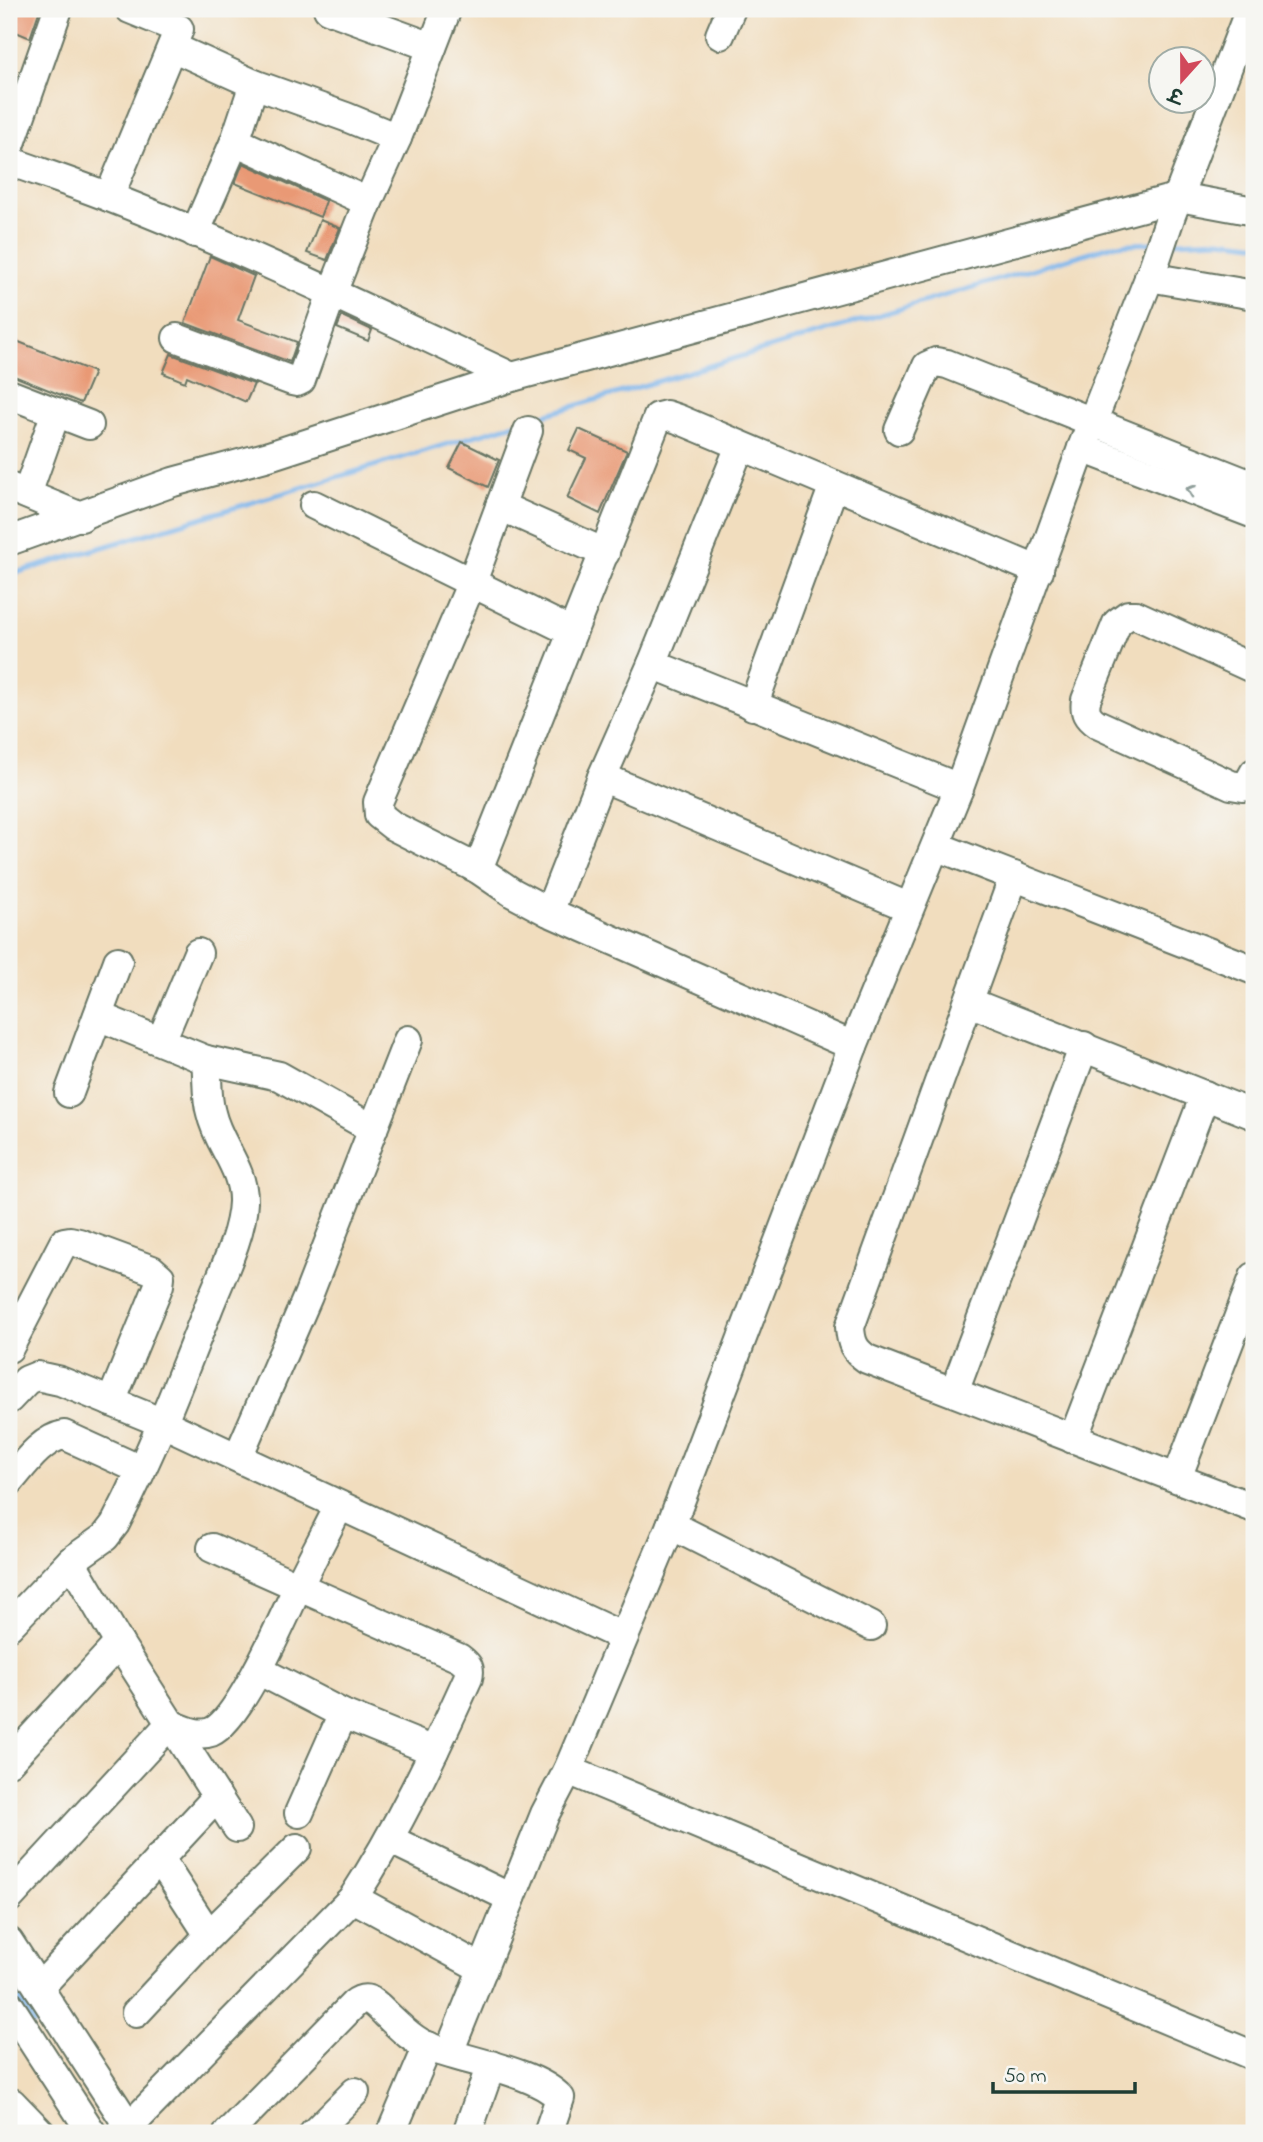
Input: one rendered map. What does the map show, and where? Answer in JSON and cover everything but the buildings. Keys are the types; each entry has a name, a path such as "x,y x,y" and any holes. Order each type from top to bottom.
{"street":[{"path":"9,149 58,9"},
{"path":"130,9 180,28 254,84 397,138"},
{"path":"328,9 432,47"},
{"path":"177,338 297,382 301,380 332,293 447,9"},
{"path":"720,36 731,9"},
{"path":"391,2133 483,1969 545,1814 568,1770 671,1525 853,1046 959,788 1082,448 1175,206 1245,50 1250,9"},
{"path":"109,197 180,28"},
{"path":"195,233 235,141 254,84"},
{"path":"235,141 368,202"},
{"path":"9,162 109,197 195,233 512,377"},
{"path":"9,541 173,482 269,456 512,377 1175,206 1254,211"},
{"path":"1151,272 1254,295"},
{"path":"899,430 926,366 936,362 947,364 1254,486"},
{"path":"9,394 89,425"},
{"path":"55,412 18,491 81,517"},
{"path":"478,869 659,417 666,415 678,419 1038,571"},
{"path":"528,431 472,582 378,802 379,815 393,827 478,869 513,893 549,912 853,1046"},
{"path":"549,912 602,777 652,664 740,446"},
{"path":"1082,448 1254,514"},
{"path":"753,706 834,485"},
{"path":"314,505 572,632"},
{"path":"500,506 606,553"},
{"path":"1254,669 1136,615 1128,615 1117,623 1084,710 1097,724 1231,785 1242,787 1254,773"},
{"path":"652,664 959,788"},
{"path":"602,777 908,907"},
{"path":"936,846 1254,970"},
{"path":"1014,876 850,1327 851,1341 855,1351 867,1359 1254,1508"},
{"path":"161,1041 198,954"},
{"path":"69,1093 118,961"},
{"path":"969,1002 1254,1115"},
{"path":"98,1016 206,1060 279,1076 373,1129"},
{"path":"238,1457 308,1296 408,1040"},
{"path":"954,1392 1084,1046"},
{"path":"9,1626 71,1561 104,1537 115,1524 163,1423 224,1268 243,1204 239,1174 210,1112 206,1060"},
{"path":"1073,1439 1206,1095"},
{"path":"9,1348 64,1242 79,1243 152,1270 160,1277 159,1285 111,1402"},
{"path":"1177,1478 1254,1277"},
{"path":"9,1358 37,1376"},
{"path":"9,1399 27,1380 37,1376 49,1377 163,1423 623,1637"},
{"path":"9,1482 40,1447 57,1436 64,1435 141,1469"},
{"path":"170,1724 198,1734 209,1733 227,1719 258,1670 339,1506"},
{"path":"671,1525 871,1626"},
{"path":"9,1942 131,2130 353,1898 389,1839 435,1751 468,1678 468,1664 212,1548"},
{"path":"71,1561 119,1643 237,1828"},
{"path":"9,1762 119,1643"},
{"path":"258,1670 344,1714 435,1751"},
{"path":"299,1813 344,1714"},
{"path":"9,1898 170,1724"},
{"path":"568,1770 1254,2056"},
{"path":"39,1988 217,1797"},
{"path":"389,1839 511,1898"},
{"path":"136,2013 209,1935 297,1848"},
{"path":"159,1858 209,1935"},
{"path":"353,1898 483,1969"},
{"path":"228,2133 360,2000 366,1999 411,2036 438,2049 491,2065 553,2090 560,2098 548,2133"},
{"path":"9,2005 92,2133"},
{"path":"467,2133 491,2065"},
{"path":"314,2133 355,2092"},
{"path":"10,2102 41,2133"}],"waterway":[{"path":"1171,242 1220,240 1254,244"},
{"path":"9,575 1114,245 1151,243"},
{"path":"9,1980 32,2017"}]}
